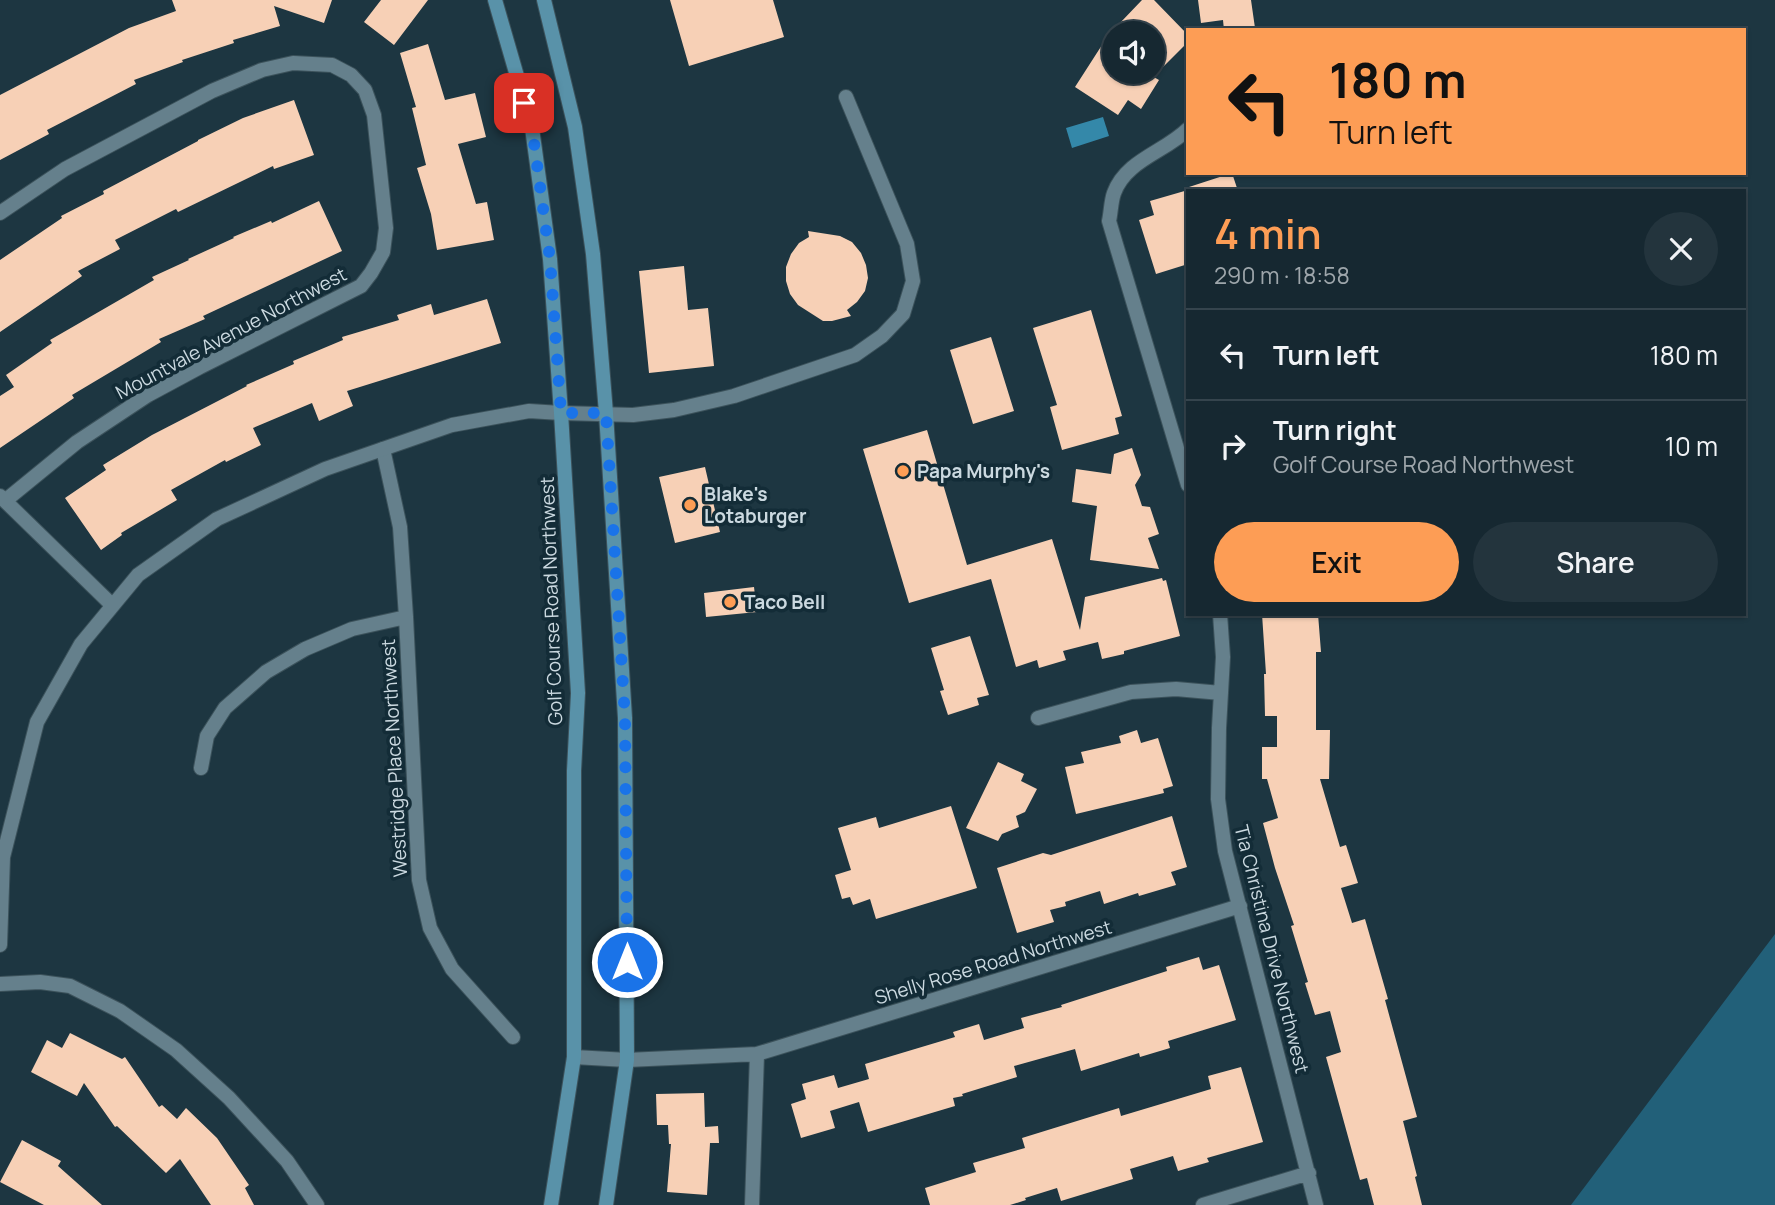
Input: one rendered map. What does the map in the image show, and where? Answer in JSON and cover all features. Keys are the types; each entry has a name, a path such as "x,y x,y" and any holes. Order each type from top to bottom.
{"main road":[{"name":"Golf Course Road Northwest","path":"495,0 532,128 550,259 578,693 574,771 574,1057 551,1205"},
{"path":"544,0 575,127 593,254 625,718 627,1060 606,1205"}],"street":[{"name":"Mountvale Avenue Northwest","path":"0,213 65,169 212,90 262,70 293,63 332,65 351,75 365,90 374,115 386,228 383,251 361,286 148,395 77,442 3,498"},
{"path":"0,945 3,858 37,722 81,644 138,575 217,519 325,469 452,425 529,411 633,415 674,410 761,388 855,355 882,337 903,314 913,281 907,244 846,97"},
{"path":"1186,131 1131,167 1114,192 1109,221 1186,478"},
{"name":"Westridge Place Northwest","path":"383,449 400,527 419,880 430,928 452,969 513,1037"},
{"path":"3,498 112,606"},
{"name":"Tia Christina Drive Northwest","path":"1220,616 1223,657 1218,799 1225,851 1316,1205"},
{"path":"201,768 207,736 225,708 266,672 304,649 352,629 406,617"},
{"path":"1038,718 1131,692 1176,689 1222,693"},
{"name":"Shelly Rose Road Northwest","path":"757,1054 1240,906"},
{"path":"0,984 40,982 70,986 120,1012 176,1050 229,1098 287,1161 317,1205"},
{"path":"574,1057 627,1060 757,1054 752,1205"},
{"path":"1203,1205 1309,1173"}],"shaded area":[{"path":"1103,117 1109,136 1072,148 1066,128"},
{"path":"1775,934 1775,1205 1571,1205"}],"building":[{"path":"172,0 332,0 324,23 274,6 280,26 233,40 234,43 182,60 183,62 134,80 136,84 47,130 49,134 0,160 0,95 129,28 176,11"},
{"path":"381,0 428,0 394,45 364,22"},
{"path":"670,0 773,0 784,37 689,66"},
{"path":"1142,0 1154,0 1186,33 1186,44 1165,65 1165,21 1122,21"},
{"path":"1198,0 1251,0 1255,28 1224,28 1223,20 1201,23"},
{"path":"428,44 445,100 475,93 486,137 458,144 476,204 487,202 494,240 437,250 431,214 417,168 426,165 412,108 416,107 400,53"},
{"path":"1102,45 1102,84 1157,84 1141,109 1128,100 1118,115 1075,87"},
{"path":"294,100 314,155 274,169 273,166 178,212 176,209 115,240 120,249 78,271 82,276 0,332 0,260 62,218 61,216 104,194 103,191 243,118"},
{"path":"1233,175 1237,189 1189,189"},
{"path":"1186,191 1186,265 1156,274 1139,220 1154,215 1150,201"},
{"path":"319,201 342,251 159,339 161,342 72,395 74,398 0,448 0,396 14,387 6,375 52,343 50,340 154,280 152,277 233,237 271,221 272,223"},
{"path":"808,231 840,236 852,242 861,253 868,278 865,291 847,310 851,316 823,321 798,305 790,294 786,267 799,243 809,237"},
{"path":"684,266 688,310 708,308 714,366 649,373 639,271"},
{"path":"487,299 501,343 347,391 353,406 319,421 312,403 253,428 261,445 226,462 225,460 171,490 177,500 121,533 122,535 101,550 65,498 106,470 103,465 152,435 246,385 294,364 293,361 343,340 342,337 399,320 397,315 431,304 434,315"},
{"path":"1091,310 1122,416 1115,418 1119,434 1062,450 1050,407 1057,405 1033,328"},
{"path":"991,337 1014,411 973,424 950,350"},
{"path":"927,430 967,565 1052,539 1080,630 1085,597 1162,578 1163,581 1166,580 1180,636 1102,659 1098,642 1063,651 1066,660 1039,668 1037,660 1016,667 991,579 909,603 863,449"},
{"path":"1132,448 1141,475 1135,485 1142,506 1150,507 1159,534 1148,538 1159,569 1090,560 1097,506 1072,502 1076,469 1111,474 1114,454"},
{"name":"Blake's Lotaburger","path":"705,467 720,532 675,543 659,477"},
{"name":"Taco Bell","path":"754,587 757,612 706,617 704,593"},
{"path":"1262,616 1318,616 1321,652 1316,652 1316,730 1330,730 1329,779 1320,779 1340,847 1346,845 1358,883 1341,888 1352,923 1365,919 1417,1117 1403,1121 1422,1205 1374,1205 1367,1178 1360,1180 1326,1057 1341,1052 1330,1011 1315,1015 1291,926 1294,925 1263,823 1278,818 1267,779 1262,779 1262,747 1277,747 1277,716 1265,716 1266,674"},
{"path":"970,636 989,695 977,698 979,705 948,715 940,691 944,690 931,648"},
{"path":"1137,730 1141,743 1158,738 1173,786 1163,789 1164,793 1076,814 1065,767 1084,763 1081,752 1121,743 1119,736"},
{"path":"998,762 1024,774 1021,781 1037,789 1025,812 1016,816 1019,827 1002,834 998,841 966,828"},
{"path":"951,806 977,888 876,919 870,899 853,905 850,897 842,899 835,875 851,870 838,828 876,817 879,828"},
{"path":"1172,816 1187,867 1171,872 1176,885 1104,904 1100,891 1065,902 1066,906 1050,910 1054,922 1017,933 997,868 1043,853 1051,855"},
{"path":"1199,957 1203,970 1219,965 1236,1020 1168,1041 1170,1048 1140,1057 1139,1053 1081,1071 1075,1049 1014,1066 1017,1077 953,1098 955,1106 868,1132 859,1102 830,1111 835,1128 801,1138 791,1104 806,1099 802,1084 834,1075 838,1088 869,1079 865,1064 955,1037 953,1032 979,1024 984,1040 1024,1028 1021,1018 1062,1007 1061,1005 1167,971 1166,967"},
{"path":"70,1033 122,1059 125,1057 159,1107 162,1105 177,1119 186,1108 217,1138 249,1185 245,1188 254,1205 211,1205 180,1159 166,1173 115,1127 84,1083 77,1096 31,1072 47,1040 62,1048"},
{"path":"1241,1067 1263,1142 1207,1158 1209,1162 1178,1171 1173,1156 1130,1169 1133,1179 1061,1201 1057,1188 1010,1205 930,1205 925,1188 976,1172 973,1163 1025,1148 1022,1138 1119,1108 1121,1116 1211,1089 1208,1076"},
{"path":"704,1093 705,1127 718,1126 719,1143 710,1143 707,1195 667,1192 671,1144 668,1125 657,1125 656,1094"},
{"path":"22,1140 61,1161 58,1166 102,1205 44,1205 0,1182"}],"place":[{"name":"Papa Murphy's","path":"903,471"},
{"name":"Blake's Lotaburger","path":"690,505"},
{"name":"Taco Bell","path":"730,602"}],"route":[{"path":"524,103 532,128 550,259 561,413 606,413 625,718 627,962"}]}
